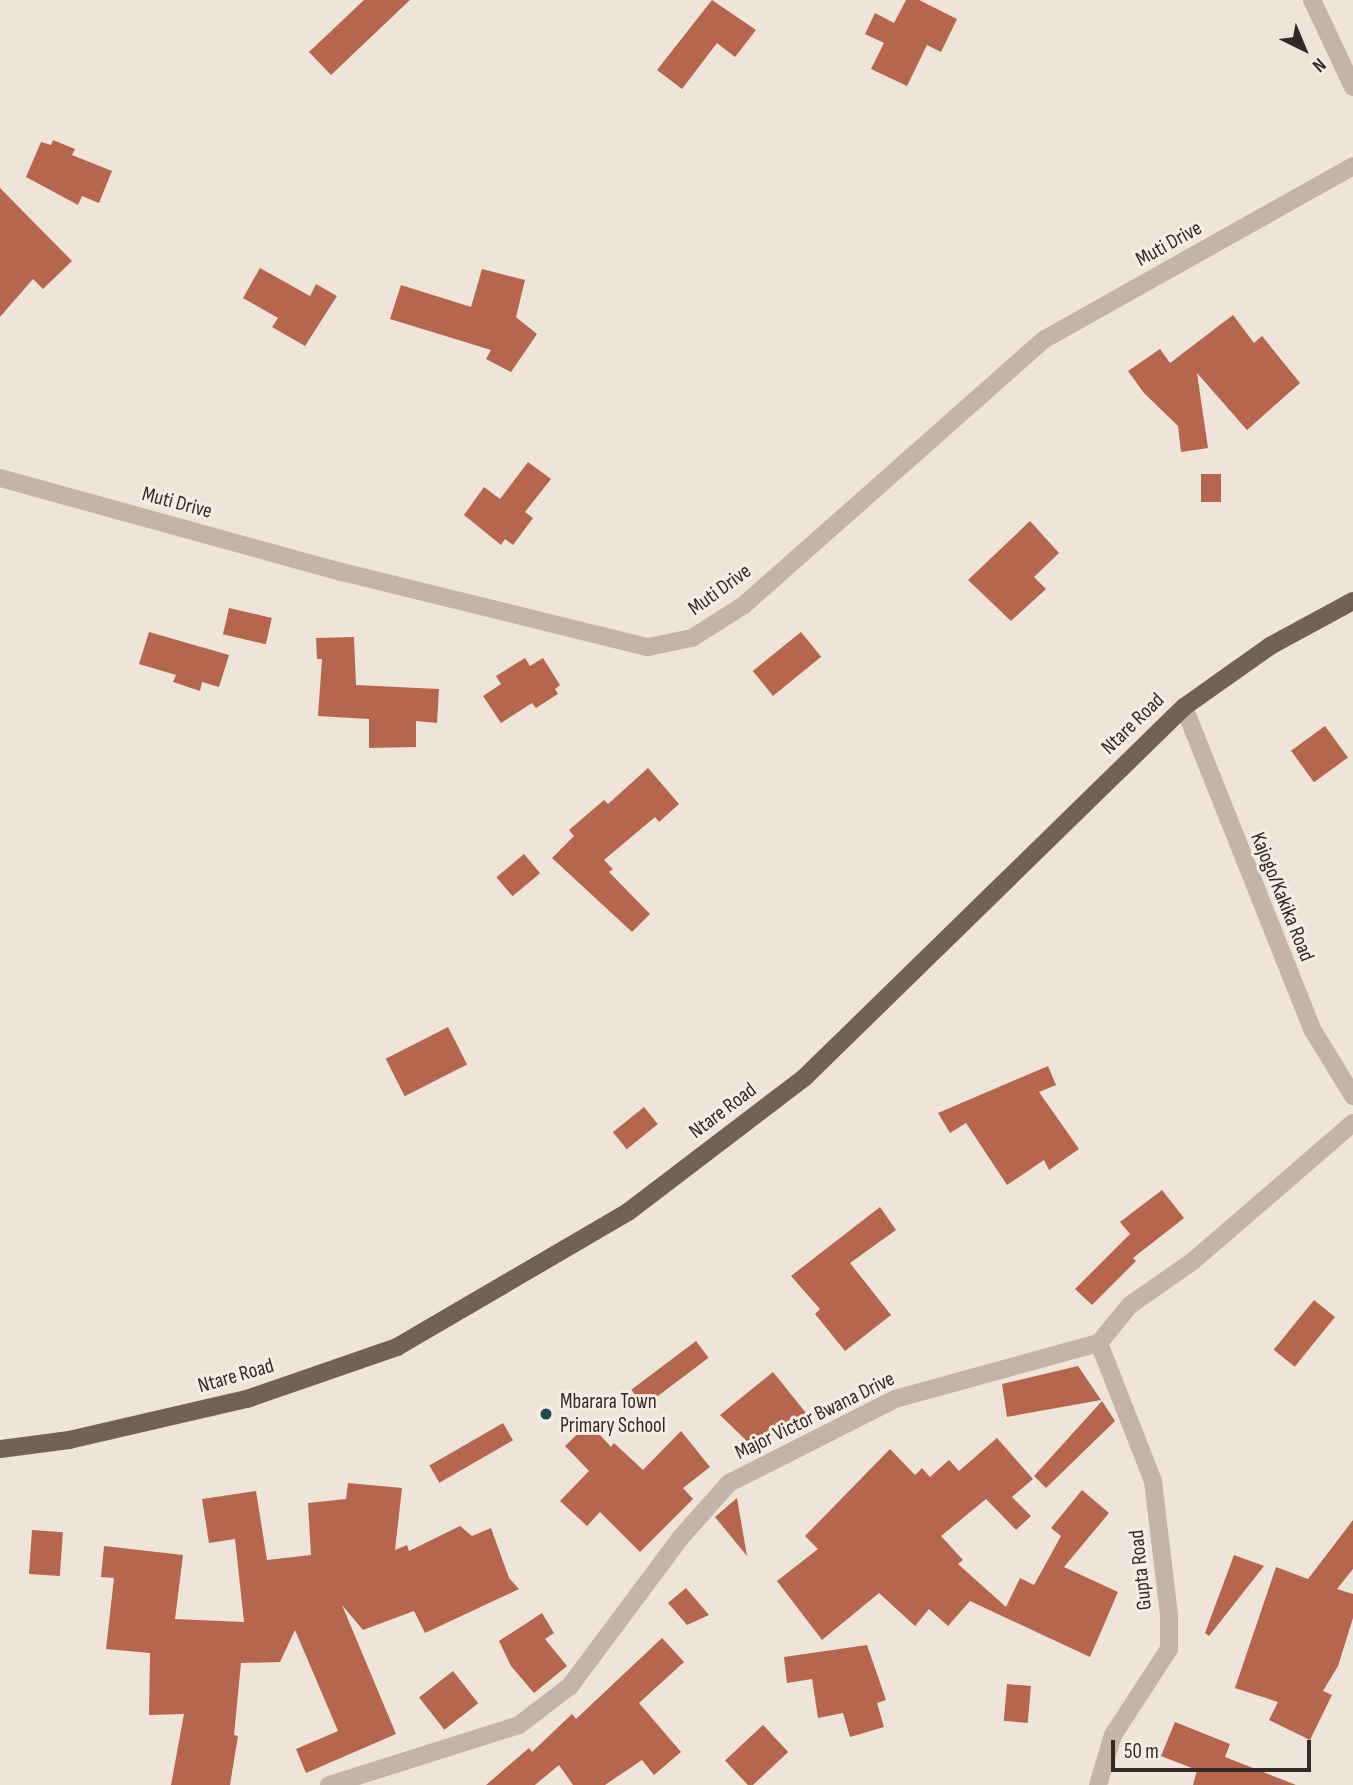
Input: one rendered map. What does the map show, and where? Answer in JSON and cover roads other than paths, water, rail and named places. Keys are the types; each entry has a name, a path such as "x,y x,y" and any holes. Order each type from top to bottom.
{"main road":[{"name":"Ntare Road","path":"0,1449 69,1440 247,1399 397,1347 628,1212 805,1077 1184,707 1270,646 1353,601"}],"street":[{"path":"1312,0 1353,87"},
{"name":"Muti Drive","path":"0,478 342,572 648,647 692,638 744,605 1045,339 1353,166"},
{"name":"Kajogo/Kakika Road","path":"1184,707 1249,880 1312,1029 1353,1096"},
{"path":"1098,1343 1130,1305 1193,1261 1353,1123"},
{"name":"Major Victor Bwana Drive","path":"329,1785 384,1777 519,1726 570,1686 682,1536 730,1483 895,1399 1098,1343"},
{"name":"Gupta Road","path":"1098,1343 1153,1481 1169,1615 1169,1649 1113,1735 1098,1785"}],"place":[{"name":"Mbarara Town Primary School","path":"546,1414"}]}
